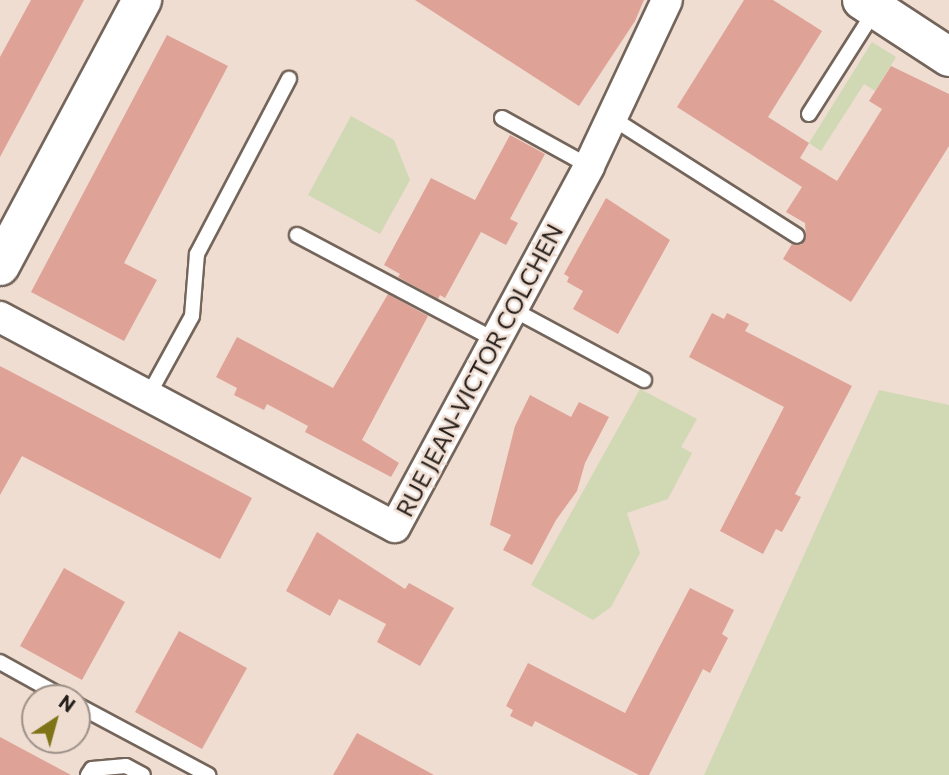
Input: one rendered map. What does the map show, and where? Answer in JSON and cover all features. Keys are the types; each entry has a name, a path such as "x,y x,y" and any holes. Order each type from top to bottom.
{"main road":[{"path":"0,265 142,0"},
{"path":"869,5 949,57"}],"street":[{"name":"RUE JEAN-VICTOR COLCHEN","path":"0,317 395,527 589,166 667,0"}],"lane":[{"path":"809,114 869,5"},
{"path":"148,396 192,316 193,263 289,79"},
{"path":"502,118 589,166"},
{"path":"612,118 797,236"},
{"path":"297,234 495,341"},
{"path":"512,309 644,380"},
{"path":"0,663 39,684"},
{"path":"91,712 208,775"},
{"path":"88,775 92,769 126,766 143,775"}],"green space":[{"path":"872,42 896,57 875,91 864,84 821,151 809,143"},
{"path":"351,116 394,140 410,180 380,234 308,195"},
{"path":"640,389 697,419 681,447 692,453 668,499 627,513 640,553 611,607 593,620 531,585"},
{"path":"879,390 949,405 949,775 704,775"}],"building":[{"path":"31,0 84,0 0,157 0,57"},
{"path":"415,0 644,0 635,21 579,106"},
{"path":"744,0 773,0 822,31 768,117 809,143 800,158 837,181 882,109 869,101 891,66 949,94 949,146 851,302 783,259 792,244 801,245 806,237 805,223 786,212 802,187 677,107"},
{"path":"167,35 228,66 124,263 157,280 124,341 31,292"},
{"path":"510,135 545,154 510,219 518,223 506,245 481,232 445,298 440,295 438,299 398,277 400,274 384,265 431,178 475,200"},
{"path":"606,198 670,240 618,334 573,309 583,291 567,282 569,277 564,274"},
{"path":"388,294 428,316 362,440 399,463 391,477 305,432 308,426 267,404 264,410 234,395 237,388 216,377 237,337 333,388"},
{"path":"712,313 724,319 727,313 749,324 745,331 852,386 795,494 801,497 782,532 776,529 763,554 720,531 784,407 689,357"},
{"path":"0,366 252,498 220,559 22,456 0,495"},
{"path":"530,395 571,417 579,402 609,417 585,463 577,491 556,520 532,565 503,550 511,535 490,525 515,426"},
{"path":"317,532 405,589 409,583 454,608 420,666 377,642 386,624 339,599 330,616 286,591"},
{"path":"64,568 125,602 82,680 20,646"},
{"path":"690,588 734,610 722,634 728,638 710,673 703,669 649,775 639,775 535,721 532,727 510,716 513,710 506,706 528,663 625,713"},
{"path":"179,631 247,668 202,749 135,712"},
{"path":"357,733 434,775 333,775"},
{"path":"0,737 21,748 21,754 32,754 71,775 0,775"}]}
